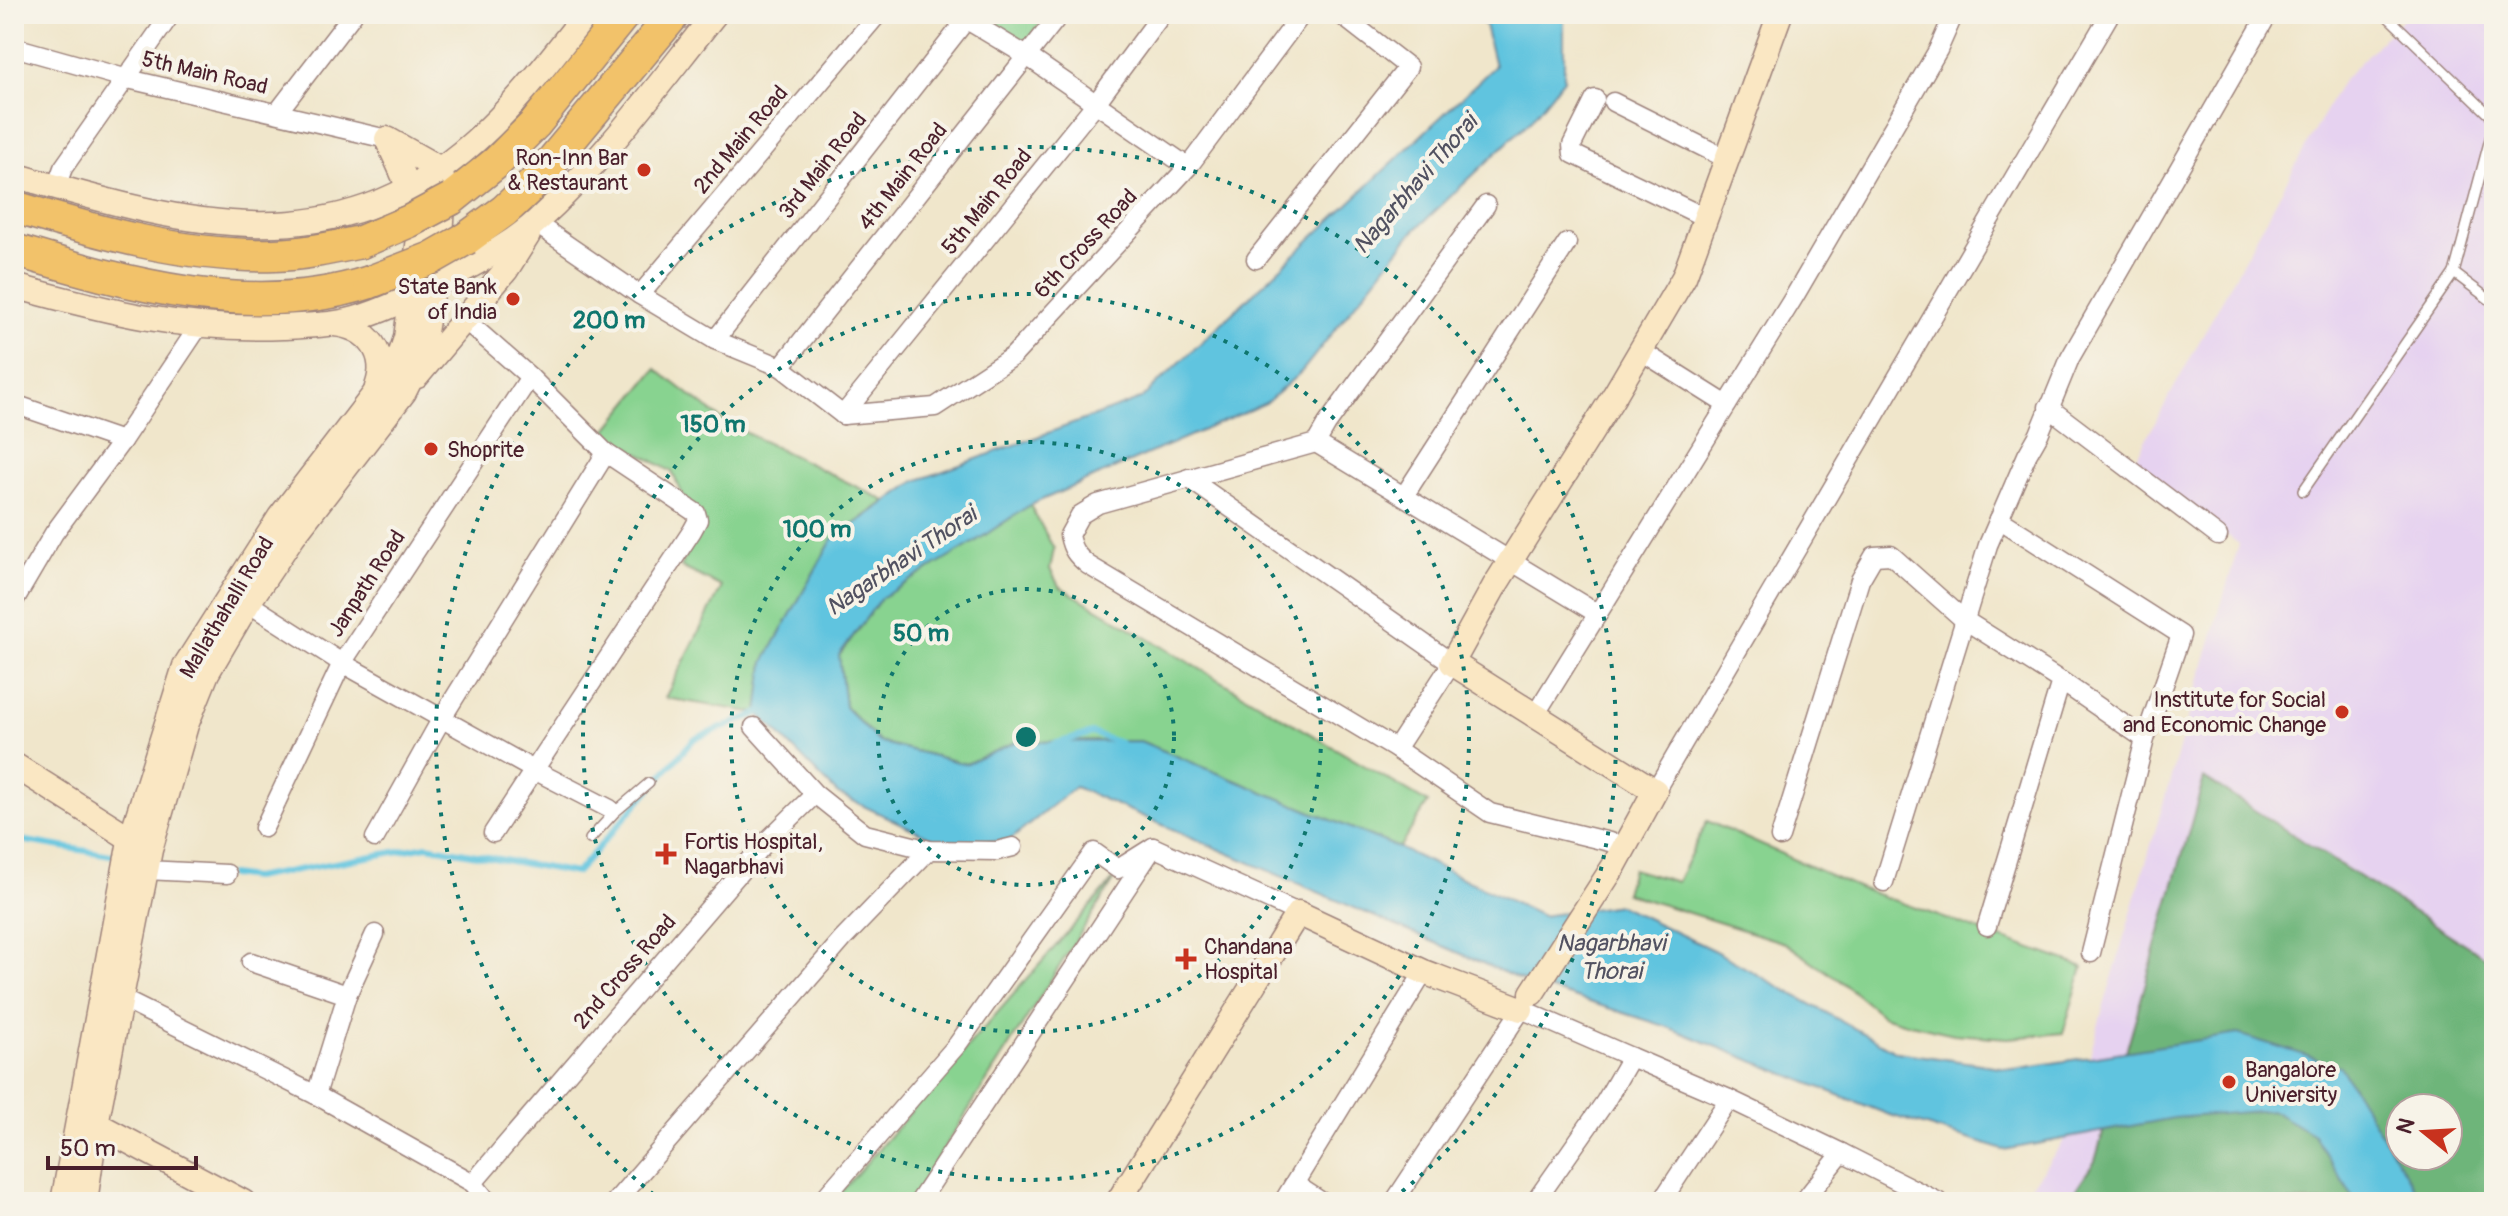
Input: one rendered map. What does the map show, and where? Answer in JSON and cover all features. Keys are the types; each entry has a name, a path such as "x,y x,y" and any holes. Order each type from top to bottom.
{"highway":[{"path":"14,207 145,241 234,255 317,252 361,242 410,221 445,184 497,162 535,124 624,14"},
{"path":"14,250 123,281 211,296 301,297 370,282 432,258 504,211 534,183 674,14"}],"street":[{"path":"56,187 63,168 171,14"},
{"path":"277,113 353,14"},
{"path":"422,291 442,226 445,184 472,144 503,115 586,14"},
{"path":"14,286 108,311 199,326 255,328 356,319 422,291 483,260 535,223 572,187 625,126 715,14"},
{"name":"2nd Main Road","path":"640,295 878,14"},
{"name":"4th Main Road","path":"781,367 1060,14"},
{"name":"5th Main Road","path":"843,415 1096,103 1162,14"},
{"name":"6th Cross Road","path":"843,415 935,407 1013,356 1188,167 1302,14"},
{"path":"1256,259 1408,67 1340,14"},
{"path":"1396,749 1452,663 1510,561 1684,277 1780,14"},
{"path":"1535,715 1794,297 1938,50 1953,16 1951,14"},
{"path":"1394,1202 1620,856 1655,791 2110,14"},
{"path":"1884,882 1963,619 1999,519 2039,434 2048,407 2070,358 2268,14"},
{"path":"962,17 1027,56 1188,167"},
{"name":"3rd Main Road","path":"715,340 962,17"},
{"name":"5th Main Road","path":"14,47 128,79 387,139"},
{"path":"1706,218 1573,154 1572,145 1604,100 1727,159"},
{"path":"387,139 445,184"},
{"name":"Mallathahalli Road","path":"63,1202 120,998 142,854 207,673 248,603 293,536 404,392 420,357 422,291 415,203 387,139"},
{"path":"14,175 95,199 166,214 266,226 309,223 381,204 409,188 445,184"},
{"path":"1486,205 1316,443 1098,504 1086,510 1069,535 1076,555 1396,749 1490,813 1620,856"},
{"path":"535,223 640,295 715,340 781,367 843,415"},
{"path":"404,392 506,270 535,223"},
{"path":"1404,496 1567,243"},
{"name":"Mallathahalli Road","path":"85,1202 87,1119 185,666 280,517 373,396 401,353 422,291"},
{"path":"465,320 530,377 606,453 696,513 699,521 493,833"},
{"path":"326,324 358,329 376,348 381,370 373,396"},
{"path":"14,601 54,533 122,441 199,326"},
{"path":"1641,351 1727,405"},
{"name":"Janpath Road","path":"264,828 342,663 530,377"},
{"path":"14,404 122,441"},
{"path":"2048,407 2218,536"},
{"path":"1316,443 1598,614"},
{"path":"375,838 442,718 606,453"},
{"path":"1188,478 1452,663 1655,791"},
{"path":"1999,519 2181,635 2145,739 2091,953"},
{"path":"1780,837 1860,580 1874,556 1891,555 1963,619 2145,739"},
{"path":"248,603 342,663 612,810"},
{"path":"1987,926 2061,681"},
{"path":"754,727 815,794 865,834 929,850 997,851 1013,847"},
{"path":"14,765 142,854 227,874"},
{"name":"2nd Cross Road","path":"473,1183 765,843 815,794"},
{"path":"1153,847 1424,972 1527,1001 1631,1057 1729,1099 1939,1202"},
{"path":"923,1201 1153,847"},
{"path":"821,1202 957,1045 1094,852 1118,869 1153,847"},
{"path":"615,1202 843,939 929,850"},
{"path":"1118,1202 1298,913"},
{"path":"316,1095 347,995 375,934"},
{"path":"251,962 347,995"},
{"path":"1283,1202 1424,972"},
{"path":"120,998 316,1095 473,1183 488,1202"},
{"path":"1535,1202 1605,1102 1631,1057"},
{"path":"1661,1202 1729,1099"},
{"path":"87,1119 243,1202"},
{"path":"1803,1202 1842,1153"},
{"path":"1296,1185 1322,1202"}],"lane":[{"path":"2303,491 2454,273 2494,122 2385,14"},
{"path":"2454,273 2494,303"},
{"path":"590,839 612,810 649,783"}],"shaded area":[{"name":"Institute for Social and Economic Change","path":"2407,14 2494,14 2494,1202 2019,1202 2070,1133 2094,1040 2239,544 2132,465 2341,82"}],"green space":[{"path":"979,14 1047,14 1024,46"},
{"path":"656,369 726,423 886,501 832,540 764,662 758,713 665,698 722,587 681,567 698,527 672,472 604,433"},
{"path":"1030,505 1054,549 1050,569 1059,586 1428,803 1399,848 1140,741 1016,742 966,764 879,742 845,706 839,656 881,598"},
{"path":"2204,778 2494,963 2494,1202 2067,1202 2095,1161"},
{"path":"1707,821 1859,888 2083,967 2063,1033 2008,1038 1954,1034 1883,1016 1839,980 1785,943 1625,893 1632,869 1677,882"},
{"path":"1116,877 910,1202 832,1202"}],"water":[{"name":"Nagarbhavi Thorai","path":"1472,14 1559,14 1564,19 1564,79 1530,121 1412,233 1302,371 1266,403 1030,505 881,598 839,655 845,707 879,742 966,764 1016,742 1140,741 1399,848 1542,916 1619,905 1715,951 1897,1052 2014,1069 2238,1034 2340,1066 2384,1138 2384,1172 2405,1172 2423,1202 2356,1202 2314,1135 2271,1110 2174,1118 2004,1150 1887,1114 1665,1026 1526,982 1075,787 1009,841 942,843 838,794 758,713 764,662 832,540 916,481 1141,399 1495,66 1485,25"}],"waterway":[{"path":"230,875 253,878 427,846 576,873 694,739 764,711"},
{"name":"Nagarbhavi Thorai","path":"1054,744 1092,733 1120,743"},
{"path":"14,839 117,856"}],"place":[{"name":"Ron-Inn Bar & Restaurant","path":"644,170"},
{"name":"State Bank of India","path":"513,299"},
{"name":"Shoprite","path":"431,449"},
{"name":"Institute for Social and Economic Change","path":"2342,712"},
{"name":"Fortis Hospital, Nagarbhavi","path":"666,854"},
{"name":"Chandana Hospital","path":"1186,959"},
{"name":"Bangalore University","path":"2229,1082"}]}
